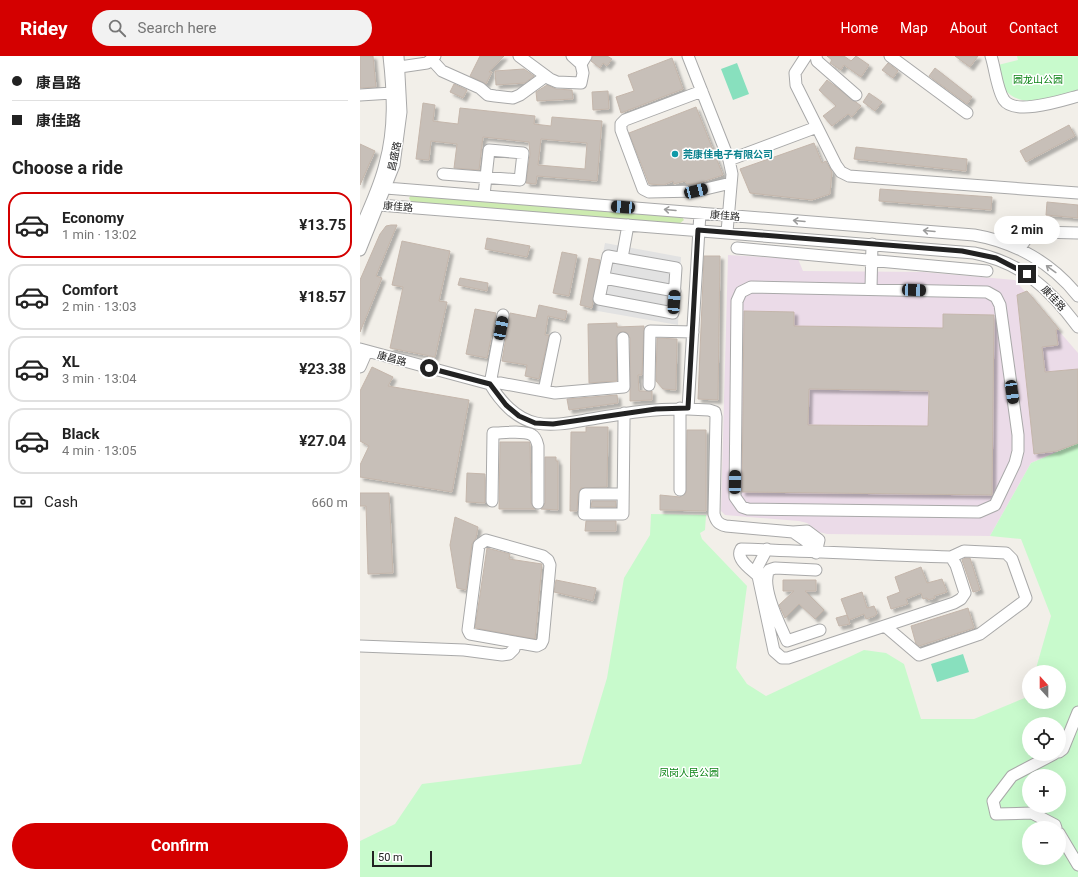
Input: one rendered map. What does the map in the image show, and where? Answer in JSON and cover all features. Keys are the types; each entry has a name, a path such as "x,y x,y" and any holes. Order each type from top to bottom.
{"street":[{"name":"昌盛路","path":"360,230 371,209 386,188 394,165 398,144 401,112 396,64 389,56"},
{"path":"519,56 546,76 557,82 581,83 584,60 572,56"},
{"path":"688,56 729,160 731,183 727,232"},
{"path":"806,56 798,67 795,79 817,127 841,172 849,176 1078,193"},
{"path":"816,56 818,61 856,94"},
{"path":"890,56 967,114"},
{"path":"991,56 1002,97 1010,105 1041,106 1078,96"},
{"path":"396,64 418,65 433,58 442,70 480,88 488,95 513,98 520,95 546,76"},
{"name":"昌盛路","path":"375,194 383,171 389,146 392,93 396,64"},
{"path":"702,91 625,120 621,124 621,130 644,189 649,192 696,191 731,183"},
{"path":"360,95 392,93"},
{"path":"729,160 817,127"},
{"path":"443,174 486,178 484,196"},
{"name":"康佳路","path":"1078,296 1056,272 1019,249 993,239 974,235 386,188 375,194 371,209 727,232 962,251 996,258 1027,274 1045,287 1078,326"},
{"name":"昌盛路","path":"360,250 371,209"},
{"path":"680,490 684,408 693,332 700,213"},
{"path":"622,258 628,225"},
{"path":"1019,249 1027,238 1038,232 1078,233"},
{"path":"871,289 872,244"},
{"path":"737,248 987,271"},
{"path":"608,256 622,258 676,268 673,313 599,299 608,256"},
{"path":"604,278 675,291"},
{"path":"751,287 871,289 987,292 996,297 1000,305 1018,435 1018,451 1015,463 994,505 989,509 979,512 748,509 742,507 735,497 737,301 741,292 751,287"},
{"path":"504,315 490,384 499,399 519,416 535,423 553,424 656,409 684,408 709,410 715,412 714,514 716,520 720,524 726,526 793,532 807,531 818,540 816,553"},
{"path":"649,385 650,331 693,332"},
{"path":"544,391 555,338"},
{"name":"康昌路","path":"364,350 490,384 500,383 555,393 624,387 623,338"},
{"path":"360,367 364,350"},
{"path":"623,494 624,414"},
{"path":"519,416 519,433"},
{"path":"492,501 493,433 519,433 532,435 536,439 538,446 538,503"},
{"path":"486,540 543,556 548,560 550,565 544,640 537,646 515,642 470,634 468,630 479,545 486,540"},
{"path":"758,576 739,557 738,552 740,549 951,557 964,551 1006,553 1012,559 1026,592 1026,598 1023,602 980,634 919,655 885,626"},
{"path":"767,549 758,566 758,576 774,651 778,655 788,658 961,600 964,596 964,588 956,565 951,557"},
{"path":"816,570 775,568 769,570 766,575 772,610 787,641 820,630"},
{"path":"770,634 782,630"},
{"path":"360,646 457,649 502,655 510,654 514,649 515,642"},
{"path":"1066,742 1078,712"},
{"path":"1041,761 1012,776 994,801 996,814 1032,812 1047,821"},
{"path":"1066,845 1078,865"}],"shaded area":[{"path":"605,243 681,257 678,325 592,310"},
{"path":"728,255 798,259 803,271 923,272 1015,280 1078,353 1078,443 1031,463 990,536 827,534 819,532 807,523 799,521 725,515 721,511"}],"green space":[{"name":"园龙山公园","path":"1017,56 1078,56 1078,91 1040,101 1020,100 1012,96 1003,87 998,65 1018,60"},
{"path":"737,63 749,94 733,100 721,69"},
{"path":"411,195 682,217 684,220 679,224 411,202 409,198"},
{"name":"凤岗人民公园","path":"1078,443 1078,877 360,877 360,841 395,824 422,784 581,764 607,678 624,578 650,535 651,514 706,515 705,530 700,533 702,539 747,586 736,668 747,684 766,696 864,650 886,653 904,664 921,719 974,719 1022,699 1022,709 1066,709 1066,665 1037,665 1051,616 1021,539 990,536 1031,463"},
{"path":"963,654 969,672 937,682 931,664"}],"building":[{"path":"360,56 373,56 376,87 360,88"},
{"path":"480,56 504,56 489,72 492,72 486,84 470,76"},
{"path":"593,56 607,56 612,59 607,66 603,63 600,68 591,61"},
{"path":"827,56 844,56 851,61 856,56 869,65 861,77 844,65 841,70 830,63 832,60"},
{"path":"955,56 978,56 970,67"},
{"path":"672,58 683,89 621,113 616,97 634,91 628,75"},
{"path":"888,63 898,71 893,78 882,70"},
{"path":"935,68 972,97 967,104 929,76"},
{"path":"524,69 534,76 525,83 496,85 495,71"},
{"path":"827,80 861,106 852,117 848,114 832,126 823,116 836,106 819,90"},
{"path":"454,84 467,90 463,98 450,92"},
{"path":"547,85 556,89 572,90 573,99 537,101 536,92"},
{"path":"608,91 609,109 593,110 592,92"},
{"path":"869,93 882,102 875,111 863,102"},
{"path":"423,103 435,105 433,121 458,124 460,108 535,116 534,124 551,126 552,117 602,121 597,181 537,176 536,184 526,183 530,154 529,142 483,137 479,170 454,168 457,144 431,141 429,160 416,159","holes":["541,139 587,143 585,169 538,165"]},
{"name":"莞康佳电子有限公司","path":"696,107 723,175 696,184 687,184 685,181 674,184 673,181 664,185 649,184 629,133"},
{"path":"1069,125 1075,136 1026,162 1020,151"},
{"path":"814,143 822,163 826,161 832,172 830,194 812,200 750,193 740,169"},
{"path":"360,144 375,151 360,185"},
{"path":"856,147 967,159 966,171 854,159"},
{"path":"880,189 992,197 991,210 879,201"},
{"path":"1047,202 1078,205 1078,218 1046,215"},
{"path":"397,225 376,276 382,278 360,332 360,280 380,234 386,226"},
{"path":"487,238 530,246 527,257 485,249"},
{"path":"402,241 450,251 439,301 447,302 435,357 390,348 403,287 392,285"},
{"path":"562,252 577,255 569,296 553,293"},
{"path":"704,256 720,256 718,400 698,399"},
{"path":"589,258 600,260 592,308 580,305"},
{"path":"460,278 488,283 487,291 458,285"},
{"path":"1027,291 1059,329 1056,330 1058,345 1042,347 1045,372 1078,369 1078,443 1057,451 1034,454 1017,295"},
{"path":"539,305 567,311 565,320 548,316 545,335 549,335 539,379 525,376 527,365 502,361 510,313 536,318"},
{"path":"475,309 496,313 487,358 466,354"},
{"path":"744,311 794,312 794,326 943,328 943,314 994,315 992,495 742,492","holes":["809,389 929,391 928,426 808,425"]},
{"path":"617,323 617,327 644,326 642,375 638,375 639,391 652,391 652,400 630,401 630,338 626,332 620,332 616,338 617,381 589,383 588,324"},
{"path":"657,338 677,339 676,390 663,389 656,381"},
{"path":"372,367 393,377 388,386 469,400 452,492 360,477 360,465 369,446 360,441 360,391"},
{"path":"617,395 618,403 569,410 567,399"},
{"path":"586,427 608,427 607,487 581,488 578,494 577,511 570,511 571,432 586,432"},
{"path":"687,430 706,430 706,511 660,510 660,495 680,497 686,493"},
{"path":"500,442 530,442 531,503 535,509 499,509"},
{"path":"545,457 556,457 556,461 558,461 558,510 541,509 545,503"},
{"path":"467,473 485,474 485,503 466,502"},
{"path":"360,493 389,493 393,573 368,574 366,506 360,506"},
{"path":"592,501 616,501 616,507 591,507"},
{"path":"455,517 478,527 476,538 472,544 466,590 457,588 450,545"},
{"path":"586,521 616,521 616,531 585,531"},
{"path":"487,548 510,554 509,559 542,564 535,639 475,628"},
{"path":"965,558 970,558 980,590 973,592 962,560"},
{"path":"921,567 927,583 942,579 947,592 934,596 935,598 928,600 927,598 923,599 921,593 906,599 908,604 891,609 887,597 900,592 895,577"},
{"path":"556,580 596,588 593,601 554,592"},
{"path":"783,580 816,580 816,591 805,591 824,610 815,619 799,604 785,618 779,605 794,591 783,591"},
{"path":"862,592 867,608 874,606 877,613 875,616 866,619 864,614 849,620 841,599"},
{"path":"968,608 974,628 919,646 916,644 911,626"},
{"path":"847,615 850,624 839,626 836,618"}],"place":[{"name":"莞康佳电子有限公司","path":"675,154"}],"route":[{"path":"429,368 490,384 499,399 519,416 535,423 553,424 638,411 688,408 698,230 962,251 996,258 1027,274"}]}
